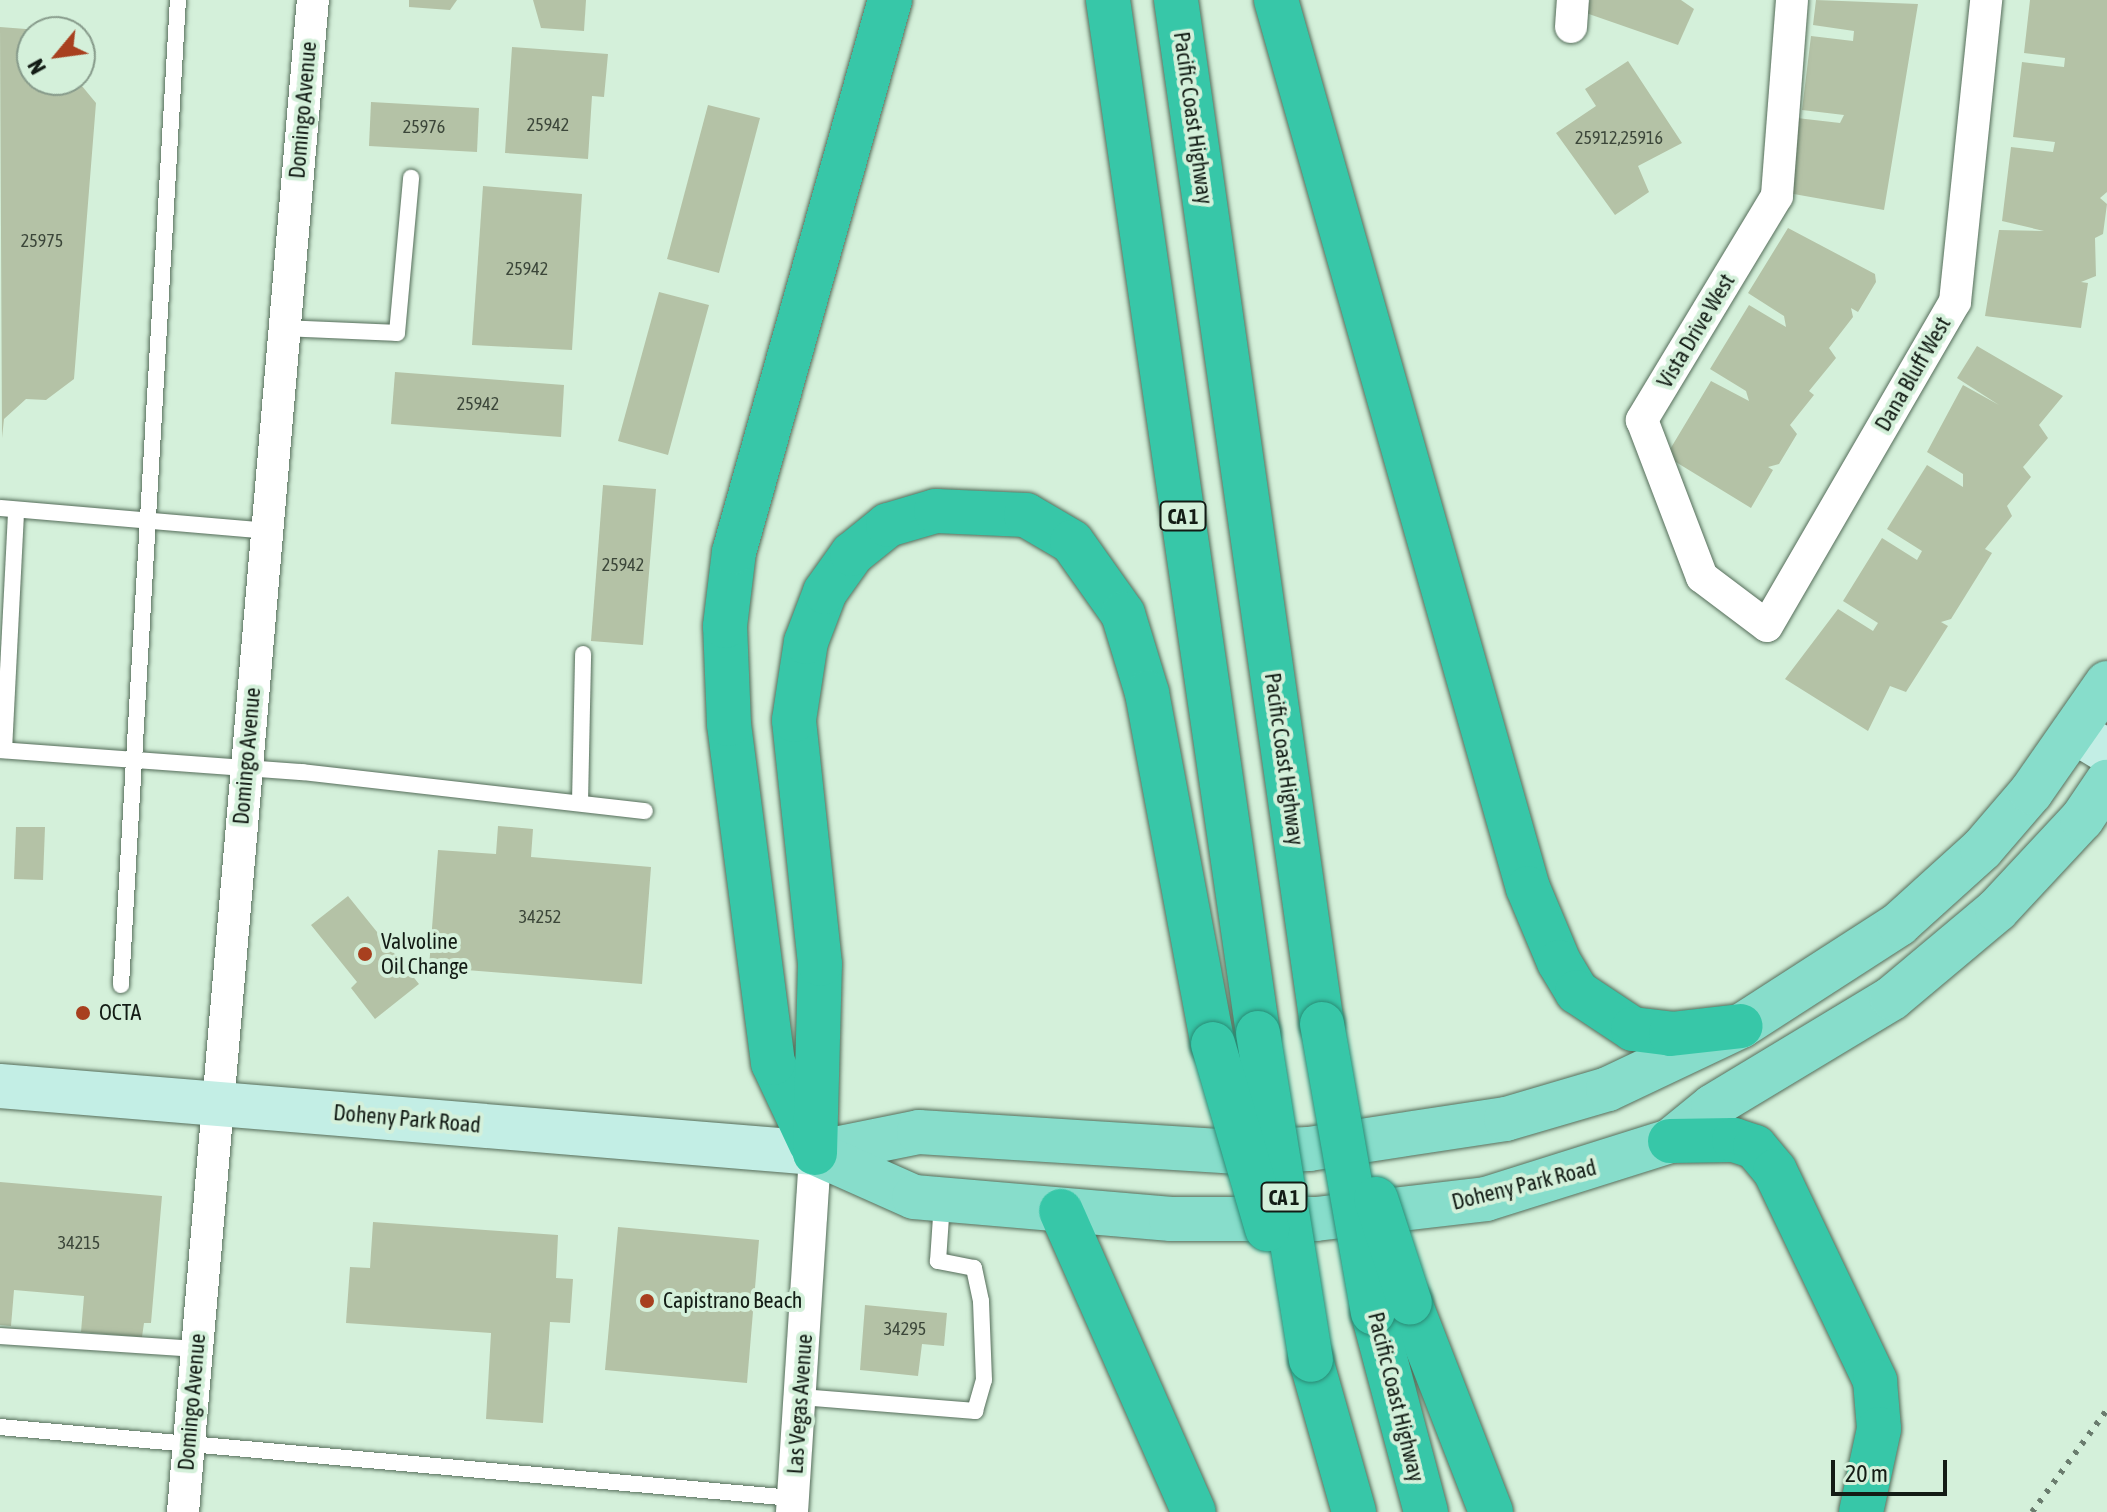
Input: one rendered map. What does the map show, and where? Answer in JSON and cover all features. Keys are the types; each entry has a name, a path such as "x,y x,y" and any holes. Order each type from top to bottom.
{"highway":[{"path":"815,1153 773,1063 729,724 725,626 734,552 890,0"},
{"name":"CA 1","path":"1108,0 1258,1033 1311,1360 1354,1512"},
{"name":"Pacific Coast Highway","path":"1176,0 1325,1039 1392,1308 1426,1512"},
{"path":"1276,0 1528,888 1559,962 1588,1002 1633,1029 1671,1034 1741,1026"},
{"path":"815,1153 820,964 794,720 806,642 825,592 852,554 888,525 936,511 1026,515 1072,542 1123,614 1147,693 1213,1044 1311,1360"},
{"path":"1670,1141 1734,1140 1755,1147 1775,1171 1875,1381 1879,1429 1861,1512"},
{"path":"1061,1211 1194,1512"},
{"path":"1392,1308 1491,1512"}],"main road":[{"path":"2091,742 2107,683"},
{"name":"Doheny Park Road","path":"0,1086 815,1153 919,1132 1234,1152 1417,1137 1608,1089 1741,1026 1899,924 1982,849 2091,742"},
{"name":"Doheny Park Road","path":"815,1153 914,1197 1171,1219 1401,1212 1486,1199 1670,1141 1713,1106 1904,988 1997,910 2082,819 2107,782"}],"street":[{"name":"Domingo Avenue","path":"183,1512 313,0"},
{"name":"Vista Drive West","path":"1767,626 1702,577 1642,420 1777,196 1792,0"},
{"name":"Dana Bluff West","path":"1767,626 1955,302 1986,0"},
{"name":"Las Vegas Avenue","path":"792,1505 815,1153"}],"lane":[{"path":"121,985 144,521 178,0"},
{"path":"284,328 397,333 411,178"},
{"path":"267,531 8,509 2,750 246,770 645,811"},
{"path":"580,803 583,654"},
{"path":"801,1397 975,1411 984,1380 981,1301 974,1268 938,1261 942,1201"},
{"path":"0,1336 197,1349"},
{"path":"0,1427 189,1442 792,1505"}],"building":[{"path":"409,0 457,0 450,10 409,7"},
{"path":"533,0 586,0 584,31 541,28"},
{"path":"1590,0 1681,0 1694,9 1678,45 1586,13"},
{"path":"1816,0 1918,4 1884,210 1788,193 1797,118 1840,123 1844,115 1802,110 1811,36 1853,41 1854,31 1813,25"},
{"path":"2030,0 2107,0 2107,192 2100,198 2107,204 2103,234 2095,238 2096,276 2081,282 2088,283 2081,328 1985,316 1999,230 2044,231 2002,221 2011,147 2053,152 2055,142 2013,137 2022,62 2064,67 2065,58 2024,53"},
{"path":"0,27 16,28 16,96 90,96 96,103 74,379 46,400 26,399 4,419 2,438"},
{"path":"512,47 608,54 604,97 592,96 588,159 505,153"},
{"path":"1628,61 1682,143 1638,166 1649,192 1615,215 1556,133 1596,106 1585,89"},
{"path":"371,102 479,108 477,152 369,146"},
{"path":"708,105 760,118 719,273 667,259"},
{"path":"483,186 582,194 572,350 472,345"},
{"path":"1788,228 1875,274 1876,282 1858,312 1851,308 1853,317 1829,348 1836,358 1809,391 1814,395 1790,425 1797,434 1779,464 1768,467 1773,470 1751,508 1666,456 1711,381 1749,401 1746,391 1710,369 1749,305 1786,327 1784,316 1748,293"},
{"path":"659,292 709,305 668,455 618,441"},
{"path":"1977,346 2063,396 2039,425 2048,438 2023,467 2031,477 2007,506 2012,516 1985,549 1992,553 1951,619 1941,622 1948,626 1906,692 1890,686 1868,731 1785,679 1838,609 1873,631 1878,623 1843,601 1882,538 1917,560 1922,551 1887,529 1927,465 1963,487 1963,474 1927,452 1963,385 1999,405 1957,378"},
{"path":"395,372 564,385 561,437 391,424"},
{"path":"603,485 656,489 643,645 591,641"},
{"path":"498,826 533,829 531,857 651,867 642,984 429,967 438,850 496,854"},
{"path":"16,827 45,827 43,880 14,879"},
{"name":"Valvoline Oil Change","path":"348,896 419,984 375,1019 351,988 357,982 311,925"},
{"path":"0,1182 162,1196 151,1323 144,1323 142,1337 81,1332 84,1296 14,1290 11,1326 0,1325"},
{"path":"373,1222 558,1235 556,1278 573,1279 570,1323 550,1322 543,1423 486,1419 491,1333 346,1323 350,1267 370,1268"},
{"path":"618,1227 759,1240 747,1383 605,1370"},
{"path":"865,1305 947,1313 944,1346 922,1344 918,1376 860,1370"}],"railway":[{"path":"2032,1512 2107,1410"}],"place":[{"name":"Valvoline Oil Change","path":"365,954"},
{"name":"OCTA","path":"83,1013"},
{"name":"Capistrano Beach","path":"647,1301"}]}
